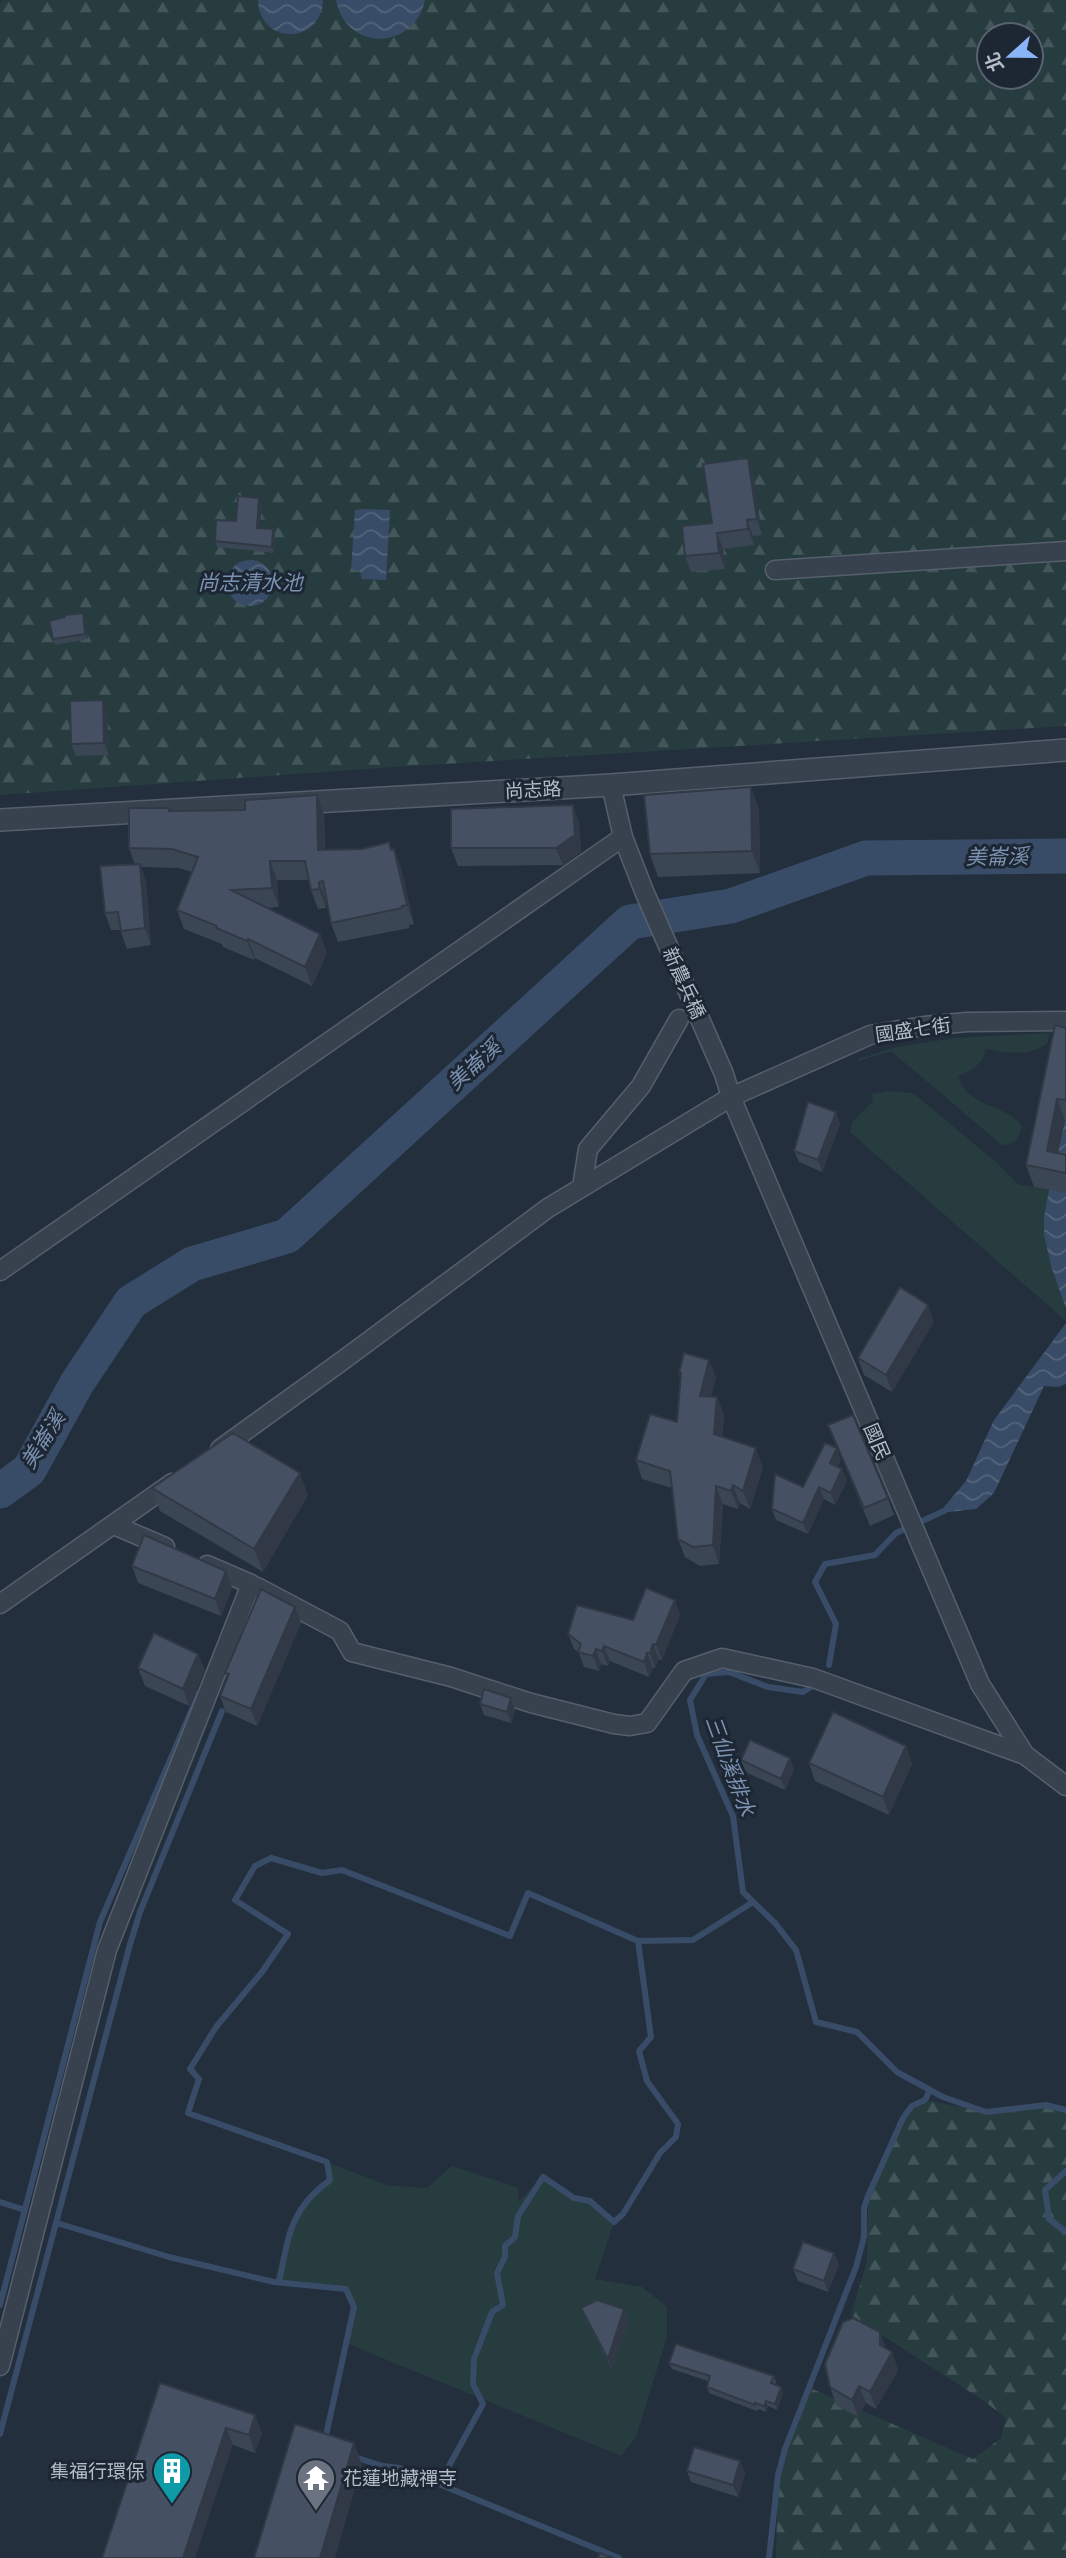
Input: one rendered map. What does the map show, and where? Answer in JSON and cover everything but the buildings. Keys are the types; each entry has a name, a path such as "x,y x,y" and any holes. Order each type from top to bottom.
{"street":[{"path":"775,570 1066,551"},
{"name":"尚志路","path":"0,820 611,785 1066,750"},
{"name":"新農兵橋","path":"611,785 623,837 643,891 724,1074"},
{"path":"0,1271 623,837"},
{"path":"582,1186 588,1149 641,1086 679,1019"},
{"name":"國盛七街","path":"0,1604 342,1361 548,1208 731,1097 870,1035 967,1022 1066,1021"},
{"name":"國民","path":"724,1074 731,1097 980,1684 1025,1755 1066,1786"},
{"path":"114,1525 251,1584 340,1631 352,1652 451,1677 531,1703 614,1724 630,1726 648,1723 684,1671 722,1658 813,1678 1025,1755"},
{"path":"0,2366 107,1950 251,1584"}],"green space":[{"path":"2,0 1066,0 1066,726 379,768 0,795"},
{"path":"1050,1033 1047,1044 1032,1051 1010,1053 986,1049 976,1066 958,1076 970,1094 1006,1113 1022,1126 1016,1140 1002,1145 891,1051 859,1061 858,1059 892,1048 954,1038"},
{"path":"887,1091 911,1093 918,1097 996,1162 1018,1184 1050,1190 1046,1239 1049,1258 1065,1307 1066,1321 850,1132 853,1121 873,1101 871,1094"},
{"path":"925,2100 986,2112 1046,2105 1066,2110 1066,2558 776,2558 778,2475 810,2388 973,2459 1001,2438 1006,2418 851,2315 867,2262 868,2196 903,2118"},
{"path":"327,2162 387,2185 427,2188 452,2166 519,2188 518,2202 543,2177 574,2198 590,2201 614,2222 595,2279 642,2287 667,2307 667,2337 636,2437 621,2456 346,2343 354,2307 346,2290 274,2282 287,2238 299,2213 317,2190 330,2180"}],"water":[{"path":"258,0 323,0 320,15 312,26 302,32 290,34 278,32 268,25 261,15"},
{"path":"336,0 425,0 418,17 408,29 395,36 380,39 353,29 342,17"},
{"path":"355,510 390,510 386,580 362,579 360,571 351,570"},
{"name":"尚志清水池","path":"250,560 266,567 273,583 266,599 250,606 234,599 227,583 234,567"},
{"path":"1062,1120 1066,1120 1066,1309 1051,1266 1044,1234 1044,1217"},
{"path":"1066,1323 1066,1384 1058,1387 1044,1386 994,1493 976,1509 939,1513 966,1481 994,1420"}],"waterway":[{"name":"美崙溪","path":"0,1491 29,1470 77,1383 131,1302 192,1264 287,1236 630,922 731,906 866,858 1066,856"},
{"name":"三仙溪排水","path":"829,1665 836,1624 815,1582 825,1564 875,1555 896,1533 944,1511"},
{"name":"三仙溪排水","path":"814,1685 803,1692 768,1687 729,1672 706,1674 690,1700 697,1735 733,1816 743,1892 775,1923 796,1950 816,2022 857,2032 897,2072 943,2097 986,2112 1046,2105 1066,2110"},
{"path":"0,2305 100,1922 199,1693"},
{"path":"0,2434 140,1912 222,1711"},
{"path":"279,2282 289,2237 298,2213 316,2191 330,2180 327,2162 188,2113 199,2079 190,2069 216,2027 262,1972 288,1934 235,1900 255,1866 271,1858 322,1873 342,1870 510,1936 528,1893 638,1941 693,1940 753,1902"},
{"path":"439,2484 483,2404 473,2384 474,2359 492,2312 503,2305 497,2273 505,2257 505,2246 515,2237 518,2216 543,2177 574,2198 590,2201 614,2222 623,2214 660,2153 676,2137 678,2124 647,2081 639,2051 651,2037 638,1941"},
{"path":"769,2558 778,2475 785,2449 856,2267 864,2237 864,2208 868,2196 903,2118 912,2106 925,2100 930,2090"},
{"name":"三仙溪排水","path":"1066,2171 1045,2190 1049,2219 1066,2232"},
{"path":"0,2202 25,2210"},
{"path":"57,2223 169,2257 274,2282 346,2289 354,2307 325,2440"},
{"path":"354,2457 400,2468 619,2558"}],"place":[{"name":"集福行環保","path":"172,2505"},
{"name":"花蓮地藏禪寺","path":"316,2512"}]}
